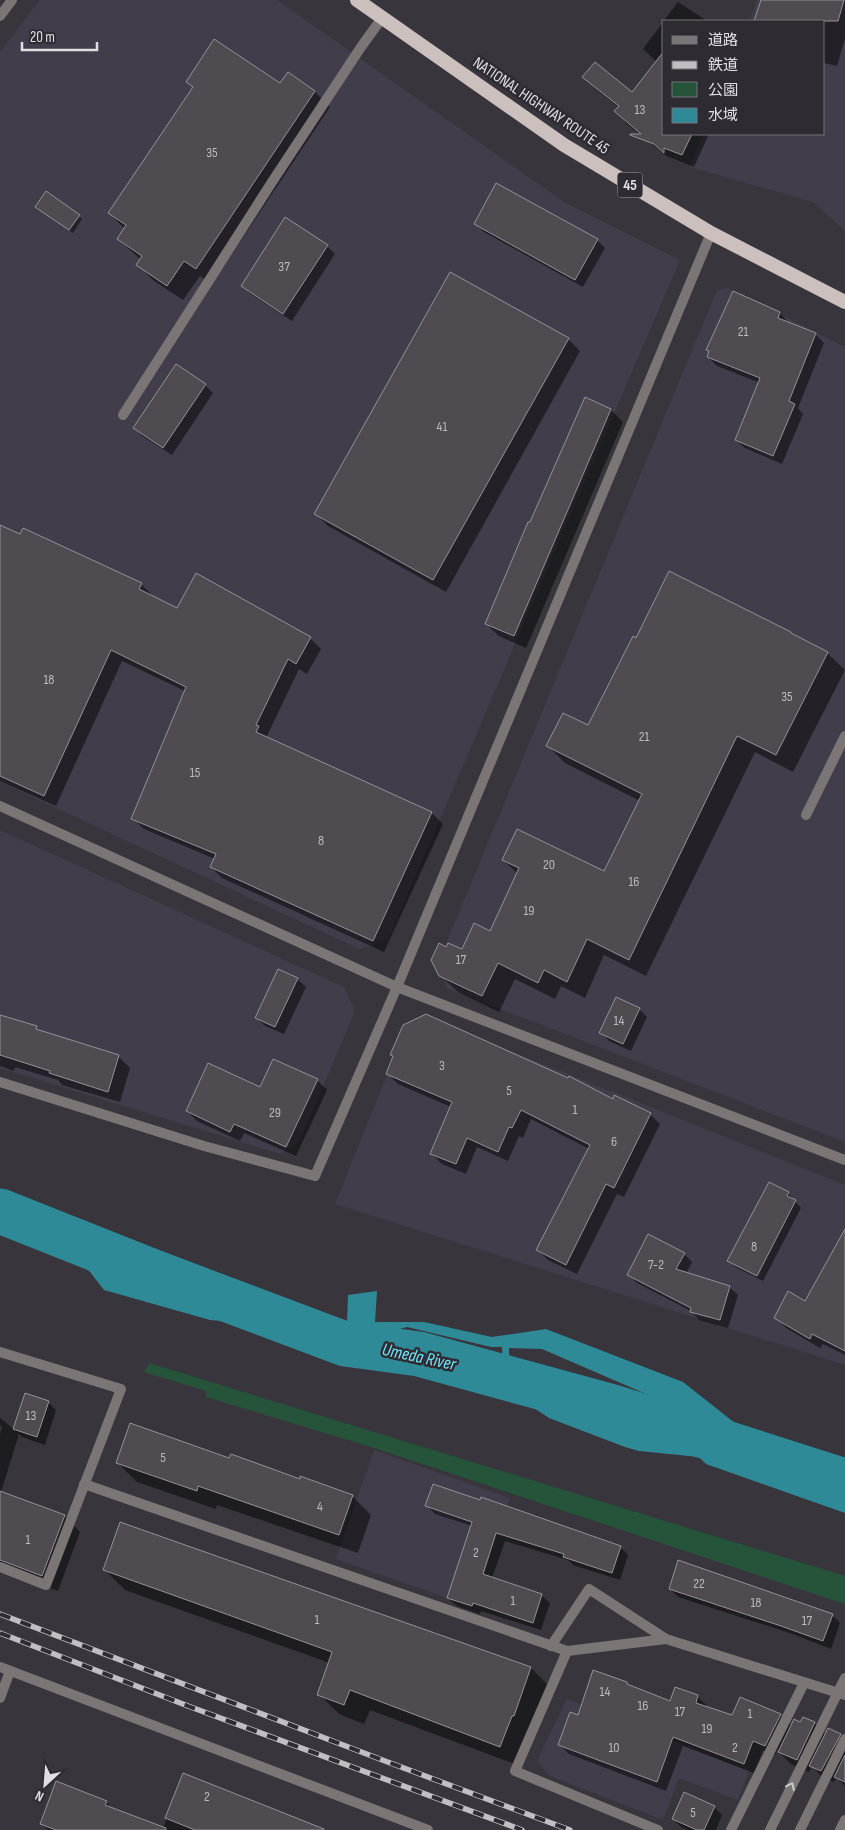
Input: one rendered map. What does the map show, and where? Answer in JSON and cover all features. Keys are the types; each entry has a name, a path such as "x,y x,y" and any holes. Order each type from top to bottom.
{"highway":[{"name":"NATIONAL HIGHWAY ROUTE 45","path":"357,0 564,145 711,233 845,302"}],"street":[{"path":"0,16 12,0"},
{"path":"122,415 272,182 382,18"},
{"path":"0,1082 204,1146 315,1176 397,987 711,233"},
{"path":"806,815 845,736"},
{"path":"0,806 397,987 845,1160"},
{"path":"0,1352 121,1389 46,1585 0,1567"},
{"path":"84,1484 567,1651 666,1638"},
{"path":"551,1646 589,1589 666,1638 845,1695"},
{"path":"567,1651 515,1771 658,1830"},
{"path":"0,1668 428,1830"},
{"path":"0,1698 10,1671"},
{"path":"770,1830 845,1678"},
{"path":"731,1830 804,1683"},
{"path":"800,1830 845,1739"},
{"path":"840,1830 845,1820"}],"shaded area":[{"path":"40,0 277,0 564,202 680,260 388,940 359,949 0,782 0,52"},
{"path":"757,0 845,0 845,231 813,202 690,167 703,135 825,135 825,20 750,20"},
{"path":"728,288 845,347 845,1142 446,988 441,956 717,290"},
{"path":"0,830 344,987 355,1011 300,1141 280,1154 0,1068"},
{"path":"428,1018 845,1185 845,1365 335,1204 406,1028"},
{"path":"374,1450 510,1498 473,1607 336,1559"},
{"path":"567,1699 749,1771 738,1800 679,1778 663,1820 550,1776 537,1761"}],"green space":[{"path":"149,1363 845,1576 845,1604 374,1448 206,1397 206,1391 144,1372"}],"water":[{"path":"0,1189 108,1249 166,1289 250,1309 284,1303 347,1324 348,1295 377,1291 375,1322 424,1322 492,1337 546,1329 683,1382 745,1431 845,1485 845,1513 706,1464 699,1457 639,1451 549,1418 504,1388 502,1347 491,1347 407,1327 371,1337 286,1326 210,1320 104,1290 58,1231 0,1208","holes":["509,1348 542,1349 653,1397 658,1420 579,1418 509,1383"]}],"building":[{"path":"761,0 844,0 838,21 754,20"},
{"path":"214,39 280,83 288,72 315,91 196,269 184,261 167,286 136,265 142,256 117,239 126,225 108,213 193,87 186,82"},
{"path":"662,54 662,135 692,135 682,155 664,148 664,153 654,144 630,135 641,134 614,111 619,106 582,77 595,62 632,92"},
{"path":"496,183 598,239 575,280 474,224"},
{"path":"46,191 80,215 69,230 35,207"},
{"path":"285,217 328,245 283,314 241,286"},
{"path":"450,272 569,338 433,580 314,514"},
{"path":"733,291 780,312 778,318 816,333 789,401 795,404 773,456 735,440 760,378 707,357 709,351 706,350"},
{"path":"176,364 206,384 163,448 133,428"},
{"path":"585,397 611,409 514,636 485,624 528,522 530,522"},
{"path":"0,525 20,534 23,528 142,583 139,589 177,608 196,573 311,637 296,664 288,659 256,725 259,726 256,732 432,812 373,941 210,867 216,854 131,819 186,687 111,650 44,796 0,776"},
{"path":"669,571 828,652 776,755 737,736 629,960 587,939 567,982 544,970 538,983 498,963 482,996 439,976 431,960 439,943 446,947 448,943 462,949 474,923 490,931 519,868 502,860 517,829 604,871 642,794 546,746 563,713 588,725 633,636 636,638"},
{"path":"278,969 298,978 275,1027 255,1018"},
{"path":"616,997 640,1008 623,1044 599,1033"},
{"path":"426,1014 568,1078 569,1076 613,1099 614,1095 651,1113 614,1188 606,1184 566,1265 536,1250 590,1145 521,1110 512,1128 509,1127 498,1152 467,1138 456,1164 430,1154 452,1102 386,1074 393,1056 390,1055 403,1025"},
{"path":"0,1015 37,1026 36,1029 119,1055 108,1092 0,1055"},
{"path":"273,1059 318,1079 286,1147 234,1124 230,1132 186,1111 208,1063 260,1087"},
{"path":"769,1182 789,1192 787,1196 796,1200 757,1276 727,1261"},
{"path":"845,1229 845,1351 812,1334 810,1339 774,1318 788,1291 805,1301"},
{"path":"648,1234 685,1253 676,1269 730,1286 720,1320 690,1312 691,1308 627,1275"},
{"path":"25,1393 49,1401 37,1437 13,1429"},
{"path":"130,1423 229,1458 231,1454 300,1479 300,1476 353,1495 339,1535 198,1486 197,1491 116,1463"},
{"path":"433,1484 480,1500 481,1497 621,1546 612,1573 563,1557 564,1554 496,1533 483,1574 542,1594 533,1623 473,1603 472,1606 447,1598 472,1522 425,1506"},
{"path":"0,1491 65,1515 42,1576 0,1560"},
{"path":"120,1522 531,1667 514,1716 512,1716 500,1747 350,1690 344,1705 317,1695 332,1652 103,1570"},
{"path":"678,1560 833,1614 823,1641 669,1589"},
{"path":"593,1670 627,1682 627,1684 670,1701 675,1687 698,1695 696,1703 732,1715 740,1697 781,1714 765,1746 753,1741 744,1764 673,1737 657,1782 558,1745 570,1712 578,1715"},
{"path":"803,1717 815,1722 797,1760 778,1752 794,1719 800,1722"},
{"path":"828,1728 841,1734 821,1771 809,1766"},
{"path":"845,1755 845,1782 834,1777"},
{"path":"183,1773 324,1830 195,1830 165,1818"},
{"path":"56,1781 107,1801 105,1805 166,1828 166,1830 56,1830 40,1824"},
{"path":"684,1792 715,1806 704,1830 697,1830 672,1819"}],"waterway":[{"name":"Umeda River","path":"0,1211 151,1271 345,1344 419,1354 613,1407 845,1481"}],"railway":[{"path":"0,1614 570,1830"},
{"path":"0,1633 188,1706 522,1830"}]}
